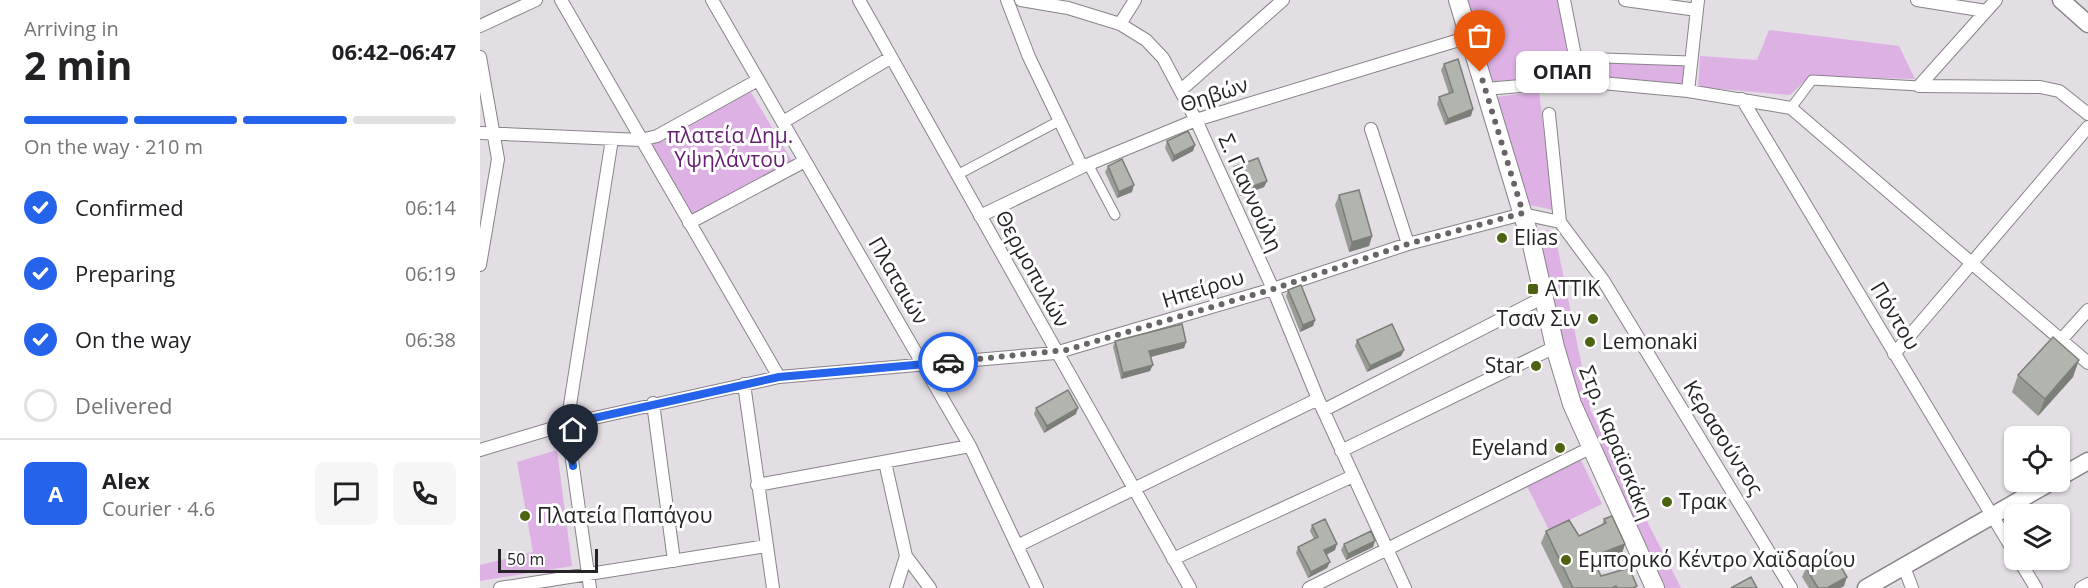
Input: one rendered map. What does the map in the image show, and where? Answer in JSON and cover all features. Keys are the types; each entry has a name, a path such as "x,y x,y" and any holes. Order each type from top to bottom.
{"main road":[{"name":"Στρ. Καραϊσκάκη","path":"1458,0 1523,213 1555,347 1572,404 1655,588"}],"street":[{"path":"480,26 536,0"},
{"path":"561,0 779,377"},
{"name":"Πλαταιών","path":"712,0 970,446 1037,588"},
{"name":"Θερμοπυλών","path":"859,0 1190,588"},
{"path":"1007,0 1029,57 1059,121 1115,214"},
{"name":"Σ. Γιαννούλη","path":"1021,0 1068,8 1120,24 1146,40 1163,58 1196,120 1273,289 1341,451 1405,588"},
{"path":"1120,24 1135,0"},
{"path":"1181,90 1283,0"},
{"path":"1564,0 1580,81"},
{"path":"1626,0 1697,5 1688,91"},
{"path":"1917,0 1986,11"},
{"path":"1919,86 1996,0"},
{"path":"2061,0 2088,24"},
{"name":"Θηβών","path":"980,216 1085,165 1196,120 1469,37"},
{"path":"480,57 494,132 497,167 480,265"},
{"path":"1575,57 1690,61"},
{"path":"783,122 891,58"},
{"path":"480,133 641,140 657,136 758,80"},
{"path":"1791,108 1812,80 1919,86 2040,87 2059,91 2088,114"},
{"path":"1486,89 1580,81 1688,91 1791,108 2088,363"},
{"name":"Πόντου","path":"1742,99 2004,535"},
{"path":"1523,213 1560,222 1549,114"},
{"path":"957,175 1059,121"},
{"path":"1894,354 2088,128"},
{"path":"1371,129 1408,244"},
{"path":"590,588 567,424 612,139"},
{"path":"689,223 806,161"},
{"name":"Ηπείρου","path":"480,450 567,424 653,403 779,377 1056,353 1273,289 1408,244 1523,213"},
{"name":"Κερασούντος","path":"1560,222 1602,280 1791,588"},
{"path":"1324,410 1544,297"},
{"path":"2061,340 2088,310"},
{"path":"1341,451 1555,347"},
{"path":"744,384 773,588"},
{"path":"1017,546 1318,399"},
{"path":"653,403 674,561"},
{"path":"757,485 970,446"},
{"path":"1309,588 1388,551 1590,448"},
{"path":"2070,471 2088,461"},
{"path":"885,462 906,556 930,588"},
{"path":"1173,559 1353,476"},
{"path":"1866,588 2033,492"},
{"path":"500,588 766,546"},
{"path":"896,588 906,556"},
{"path":"1904,567 1912,588"},
{"path":"2025,570 2036,588"},
{"path":"2081,588 2088,584"}],"green space":[{"path":"1462,0 1559,0 1574,75 1489,84"},
{"path":"1769,30 1899,46 1915,79 1810,76 1790,95 1698,87 1700,56 1757,60"},
{"path":"1582,63 1685,64 1684,85 1585,77"},
{"name":"πλατεία Δημ. Υψηλάντου","path":"749,89 793,163 693,215 650,145"},
{"path":"1539,91 1553,210 1530,205 1496,97"},
{"path":"1535,230 1554,230 1591,411 1681,588 1661,588 1582,416"},
{"path":"557,450 572,566 480,581 480,565 533,552 517,462"},
{"path":"1580,458 1602,504 1549,530 1526,484"}],"building":[{"path":"1458,59 1473,109 1448,119 1439,97 1453,92 1444,64"},
{"path":"1188,131 1195,145 1174,156 1167,141"},
{"path":"1258,158 1267,181 1243,190 1234,167"},
{"path":"1122,159 1134,185 1119,192 1108,166"},
{"path":"1359,190 1372,236 1352,242 1339,195"},
{"path":"1301,285 1315,320 1303,325 1288,290"},
{"path":"1182,324 1186,342 1149,351 1153,365 1123,373 1115,341"},
{"path":"1392,324 1404,350 1370,366 1357,340"},
{"path":"2053,337 2079,360 2045,399 2018,375"},
{"path":"1068,390 1078,408 1047,426 1036,408"},
{"path":"1612,516 1625,544 1592,557 1601,576 1629,568 1637,586 1633,588 1617,588 1616,586 1612,588 1573,588 1546,531 1569,520 1579,536 1606,523 1604,519"},
{"path":"1325,519 1337,544 1324,550 1330,562 1311,572 1298,547 1318,537 1312,525"},
{"path":"1371,531 1375,541 1348,554 1344,544"},
{"path":"1832,552 1847,577 1827,588 1818,588 1806,568"},
{"path":"1751,577 1757,588 1731,588"}],"way so far":[{"path":"948,362 1056,353 1273,289 1408,244 1523,213 1480,72"}],"place":[{"name":"ΟΠΑΠ","path":"1480,72"},
{"name":"Elias","path":"1502,238"},
{"name":"ΑΤΤΙΚ","path":"1533,289"},
{"name":"Τσαν Σιν","path":"1593,319"},
{"name":"Lemonaki","path":"1590,342"},
{"name":"Star","path":"1536,366"},
{"name":"Eyeland","path":"1560,448"},
{"name":"Τρακ","path":"1667,502"},
{"name":"Πλατεία Παπάγου","path":"525,516"},
{"name":"Εμπορικό Κέντρο Χαϊδαρίου","path":"1566,560"}],"route":[{"path":"573,466 567,424 653,403 779,377 948,362"}]}
